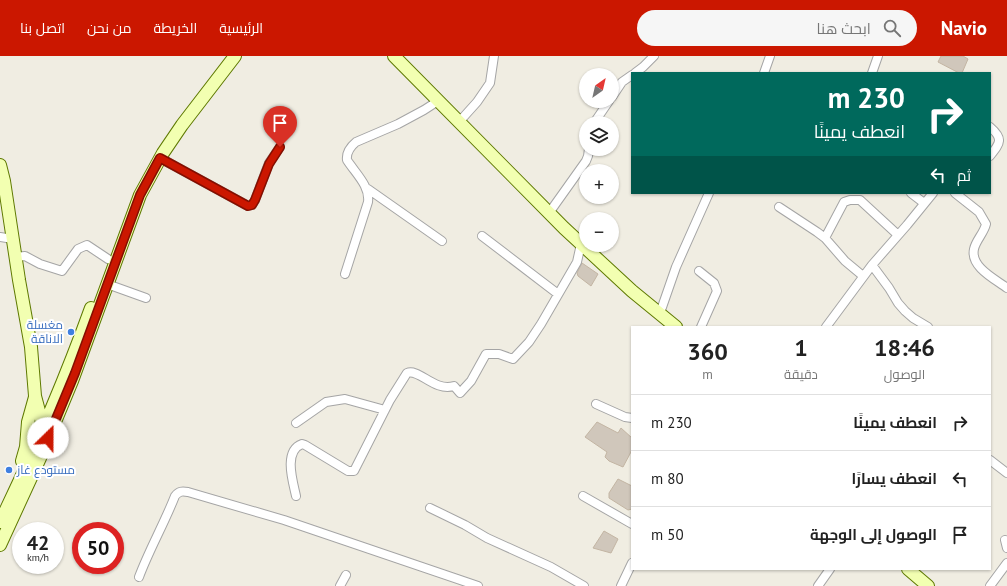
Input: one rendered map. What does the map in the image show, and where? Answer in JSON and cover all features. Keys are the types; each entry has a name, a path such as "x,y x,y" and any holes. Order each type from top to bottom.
{"main road":[{"path":"0,522 75,373 140,195 179,123 225,56"},
{"path":"0,545 45,433 134,192 158,148 235,56"},
{"path":"394,56 579,242"},
{"path":"0,165 4,181 18,280 31,347 36,396 45,433"},
{"path":"590,252 632,291 675,326"},
{"path":"22,476 22,463 26,447 28,422 36,396"},
{"path":"909,570 928,586"}],"street":[{"path":"459,122 477,102 490,83 494,56"},
{"path":"636,72 654,56"},
{"path":"764,72 770,56"},
{"path":"872,72 878,56"},
{"path":"619,86 622,82 631,76"},
{"path":"438,101 398,124 360,140 351,146 347,160 368,190 442,241"},
{"path":"991,128 1000,138 999,143 991,155"},
{"path":"160,158 248,206 252,205 255,200 269,164 280,147"},
{"path":"549,213 588,156"},
{"path":"345,274 368,202 368,190"},
{"path":"660,313 676,267 709,194"},
{"path":"912,194 924,203"},
{"path":"827,326 863,276 932,194"},
{"path":"956,194 979,212 986,224 984,231 974,248 975,261 980,268 1007,288"},
{"path":"825,238 844,202 850,200 860,200 898,235"},
{"path":"779,207 825,238 845,261 863,276"},
{"path":"482,236 558,294"},
{"path":"0,238 13,239"},
{"path":"15,257 25,256 40,264 62,271 78,249 87,245 108,259"},
{"path":"296,496 290,470 292,458 296,448 302,444 306,445 352,472 357,467 386,410 408,372 413,372 435,385 454,386 460,393 471,381 486,354 499,354 513,359 529,342 541,324 577,262 579,252"},
{"path":"872,265 905,311 926,326"},
{"path":"699,271 714,283 717,291 701,326"},
{"path":"107,284 146,298"},
{"path":"296,423 326,402 345,399 386,410"},
{"path":"596,404 625,417 631,418"},
{"path":"991,461 1007,473"},
{"path":"139,577 149,551 162,528 175,496 182,491 284,520 478,586"},
{"path":"583,496 631,523"},
{"path":"430,508 465,525 487,538 551,567 584,586"},
{"path":"990,586 1007,563"},
{"path":"621,586 631,565"},
{"path":"818,586 829,570"},
{"path":"340,586 346,575"}],"building":[{"path":"941,56 963,56 968,59 962,72 957,72 938,62"},
{"path":"582,263 598,274 591,286 578,276 577,273"},
{"path":"597,422 618,433 621,428 631,437 631,452 623,467 609,461 605,457 607,452 585,437"},
{"path":"618,479 631,486 631,509 628,510 609,498 609,493"},
{"path":"604,531 618,539 611,553 593,548"}],"place":[{"name":"مغسلة الاناقة","path":"71,332"},
{"name":"مستودع غاز","path":"9,470"}],"route":[{"path":"48,438 92,329 140,195 160,158 246,206 250,206 254,203 271,158 280,147"}]}
